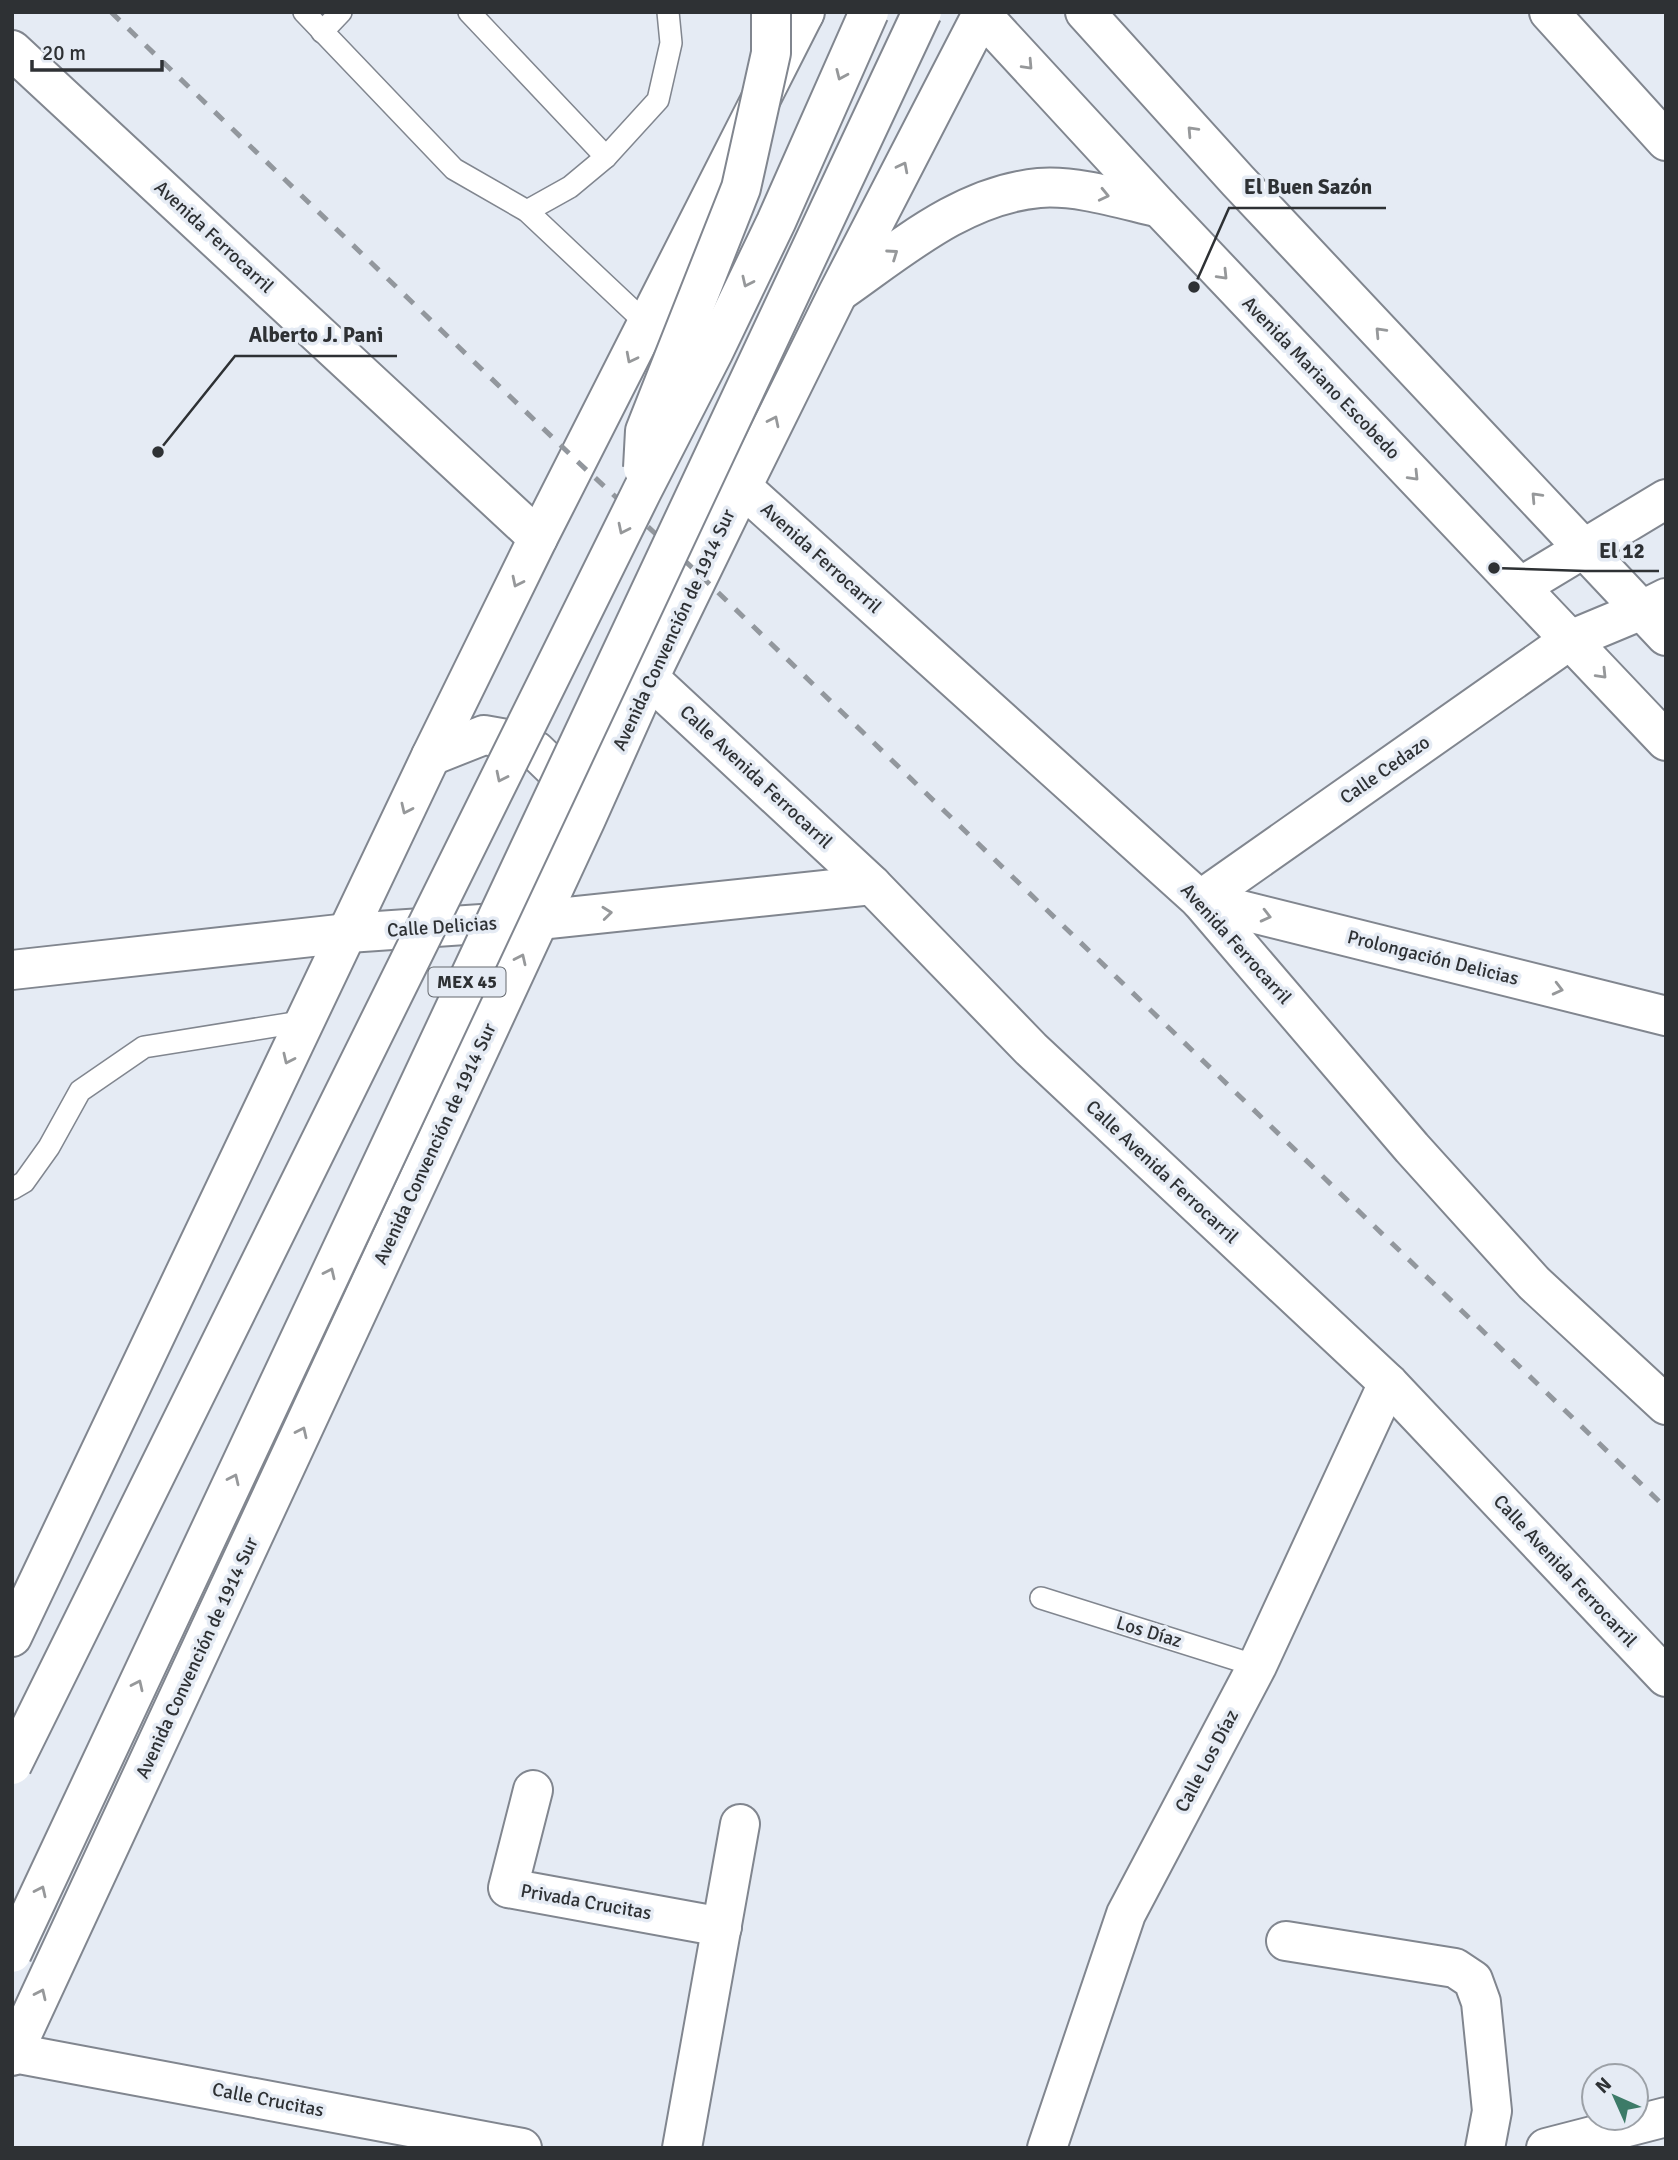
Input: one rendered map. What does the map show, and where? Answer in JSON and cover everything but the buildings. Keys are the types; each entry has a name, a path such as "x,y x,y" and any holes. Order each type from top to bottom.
{"main road":[{"name":"MEX 45","path":"12,1765 642,491 714,351 776,222 869,12"},
{"name":"Avenida Convención de 1914 Sur","path":"12,1953 922,12"},
{"path":"1084,12 1583,547 1658,614"},
{"path":"1101,12 1122,55"},
{"path":"1549,12 1666,141"},
{"path":"642,491 645,431 741,188 771,53 796,13"},
{"path":"12,1637 431,756 538,538 668,286 796,13"},
{"name":"Avenida Convención de 1914 Sur","path":"13,2054 649,678 806,356 981,13"},
{"name":"Avenida Mariano Escobedo","path":"981,13 1160,208 1666,741"},
{"name":"Avenida Ferrocarril","path":"12,50 538,538"},
{"path":"838,293 937,223 991,198 1040,188 1087,191 1160,208"},
{"path":"668,286 680,325 691,342 711,366 729,377 754,383 778,379 806,356"},
{"name":"Avenida Ferrocarril","path":"605,409 655,402 677,402 694,406 712,419 747,477 1200,900 1412,1148 1534,1283 1666,1405"},
{"path":"1520,587 1666,499"},
{"name":"Calle Cedazo","path":"1200,900 1570,640 1658,614"},
{"name":"Calle Avenida Ferrocarril","path":"649,678 872,885 1031,1049 1388,1383 1666,1677"},
{"path":"431,756 484,735 513,740 536,751 565,779 586,819"},
{"name":"Calle Delicias","path":"12,971 348,933 539,920 872,885"},
{"name":"Prolongación Delicias","path":"1200,900 1666,1016"},
{"name":"Calle Los Díaz","path":"1046,2148 1126,1914 1257,1666 1388,1383"},
{"name":"Privada Crucitas","path":"533,1790 508,1888 722,1927"},
{"path":"682,2148 740,1824"},
{"path":"1286,1941 1455,1968 1473,1980 1481,2002 1492,2111 1485,2148"},
{"name":"Calle Crucitas","path":"13,2054 522,2148"},
{"path":"1546,2148 1666,2118"}],"lane":[{"path":"304,12 454,169 527,211 648,325"},
{"path":"322,32 341,12"},
{"path":"469,12 606,157"},
{"path":"527,211 570,187 606,157 658,100 671,43 668,12"},
{"path":"12,1189 24,1182 50,1147 80,1091 144,1047 306,1021"},
{"name":"Los Díaz","path":"1041,1598 1257,1666"}],"railway":[{"path":"111,12 578,462 699,574 1666,1508"}],"place":[{"name":"El Buen Sazón","path":"1194,287"},
{"name":"Alberto J. Pani","path":"158,452"},
{"name":"El 12","path":"1494,568"}]}
